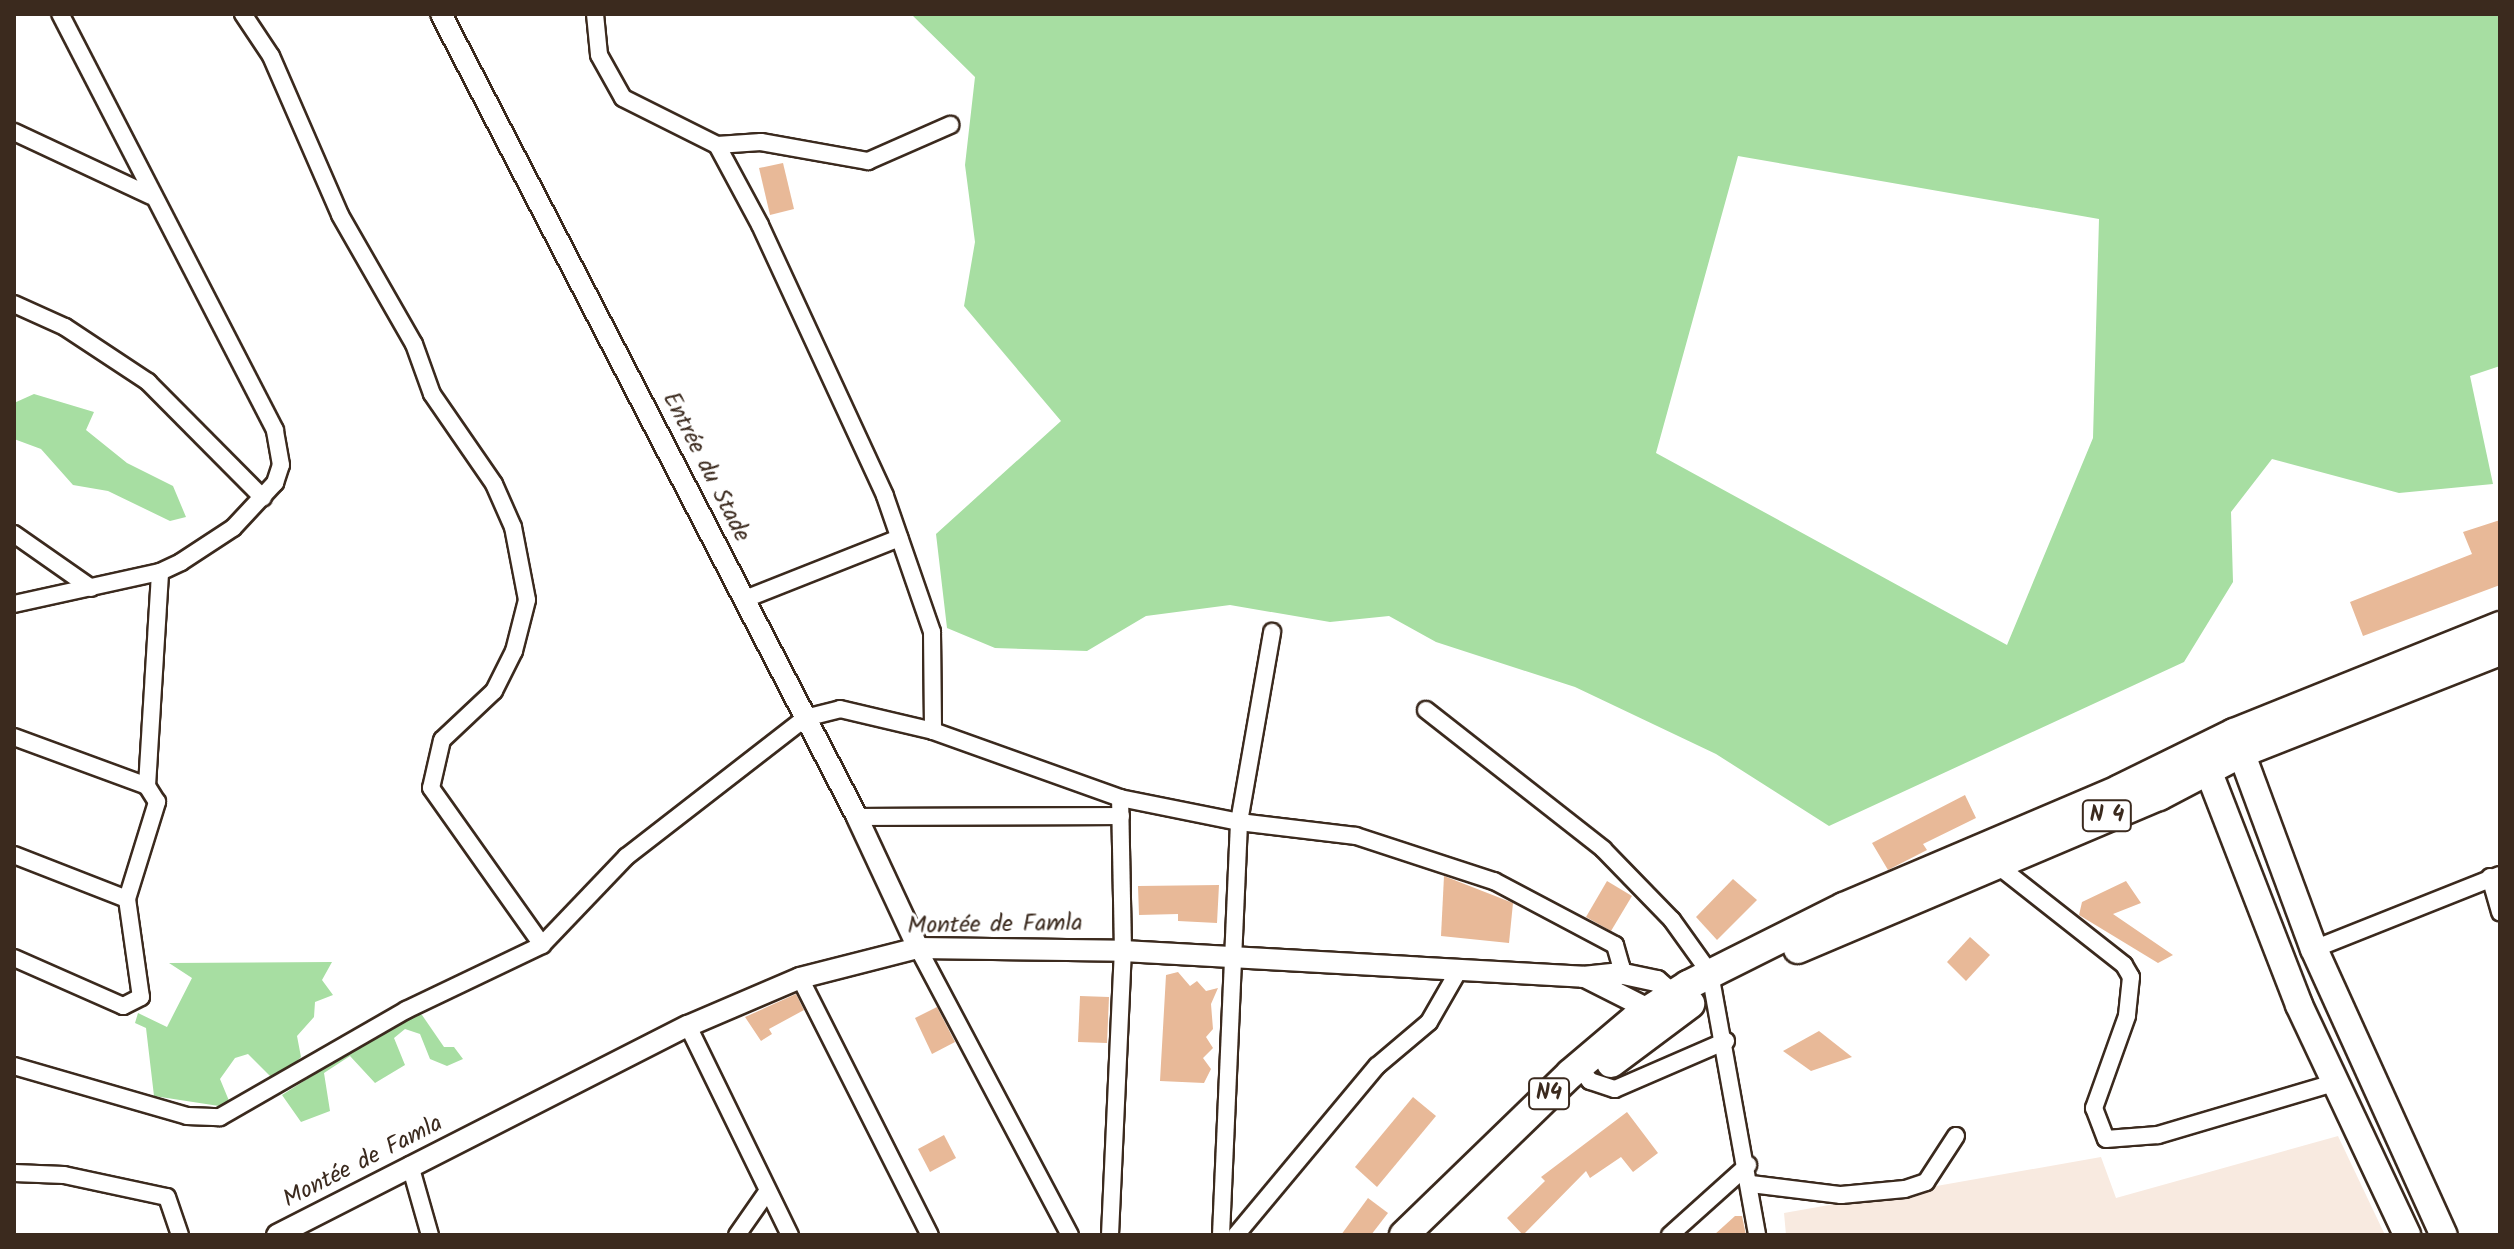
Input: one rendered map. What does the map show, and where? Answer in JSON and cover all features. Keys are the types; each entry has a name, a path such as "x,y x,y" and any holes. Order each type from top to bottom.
{"highway":[{"name":"N 4","path":"1713,981 2500,626"},
{"name":"N 4","path":"2237,743 2500,651"},
{"name":"N4","path":"1404,1235 1584,1074 1669,1007 1713,981"},
{"name":"N4","path":"1428,1235 1584,1074"}],"main road":[{"path":"2237,743 2314,949 2444,1235"},
{"path":"2203,759 2333,1083 2407,1235"}],"street":[{"path":"14,604 160,572 212,545 275,483 282,447 60,14"},
{"path":"243,14 271,56 340,215 414,344 432,394 494,484 513,527 527,600 514,651 494,691 442,740 431,788 542,945"},
{"name":"Entrée du Stade","path":"441,14 857,817 918,948"},
{"path":"595,14 599,55 623,98 717,145 761,142 868,161 950,125"},
{"path":"14,132 151,196"},
{"path":"717,145 760,225 899,538 934,641 933,731"},
{"path":"14,304 65,327 148,382 263,498"},
{"path":"14,534 91,588"},
{"path":"745,599 899,538"},
{"path":"14,958 123,1006 141,997 127,899 157,802 147,786 160,572"},
{"path":"1221,1235 1239,822 1272,632"},
{"path":"14,1066 187,1116 220,1117 406,1010 542,945 626,857 805,718 840,709 933,731 1120,798 1239,822 1368,839 1494,881 1615,945 1615,980"},
{"path":"1426,710 1603,849 1672,920 1713,981 1748,1165 1757,1235"},
{"path":"14,737 147,786"},
{"path":"1110,1235 1123,951 1120,798"},
{"path":"857,817 1121,816"},
{"path":"14,855 127,899"},
{"path":"1987,855 2124,965 2131,977 2127,1016 2094,1108 2106,1139 2158,1135 2333,1083"},
{"path":"2314,949 2495,876 2500,913"},
{"path":"918,948 1070,1235"},
{"name":"Montée de Famla","path":"277,1235 688,1026 800,978 918,948 1123,951 1460,968 1615,980 1648,978 1669,1007"},
{"path":"1236,1235 1377,1066 1422,1030 1460,968"},
{"path":"800,978 930,1235"},
{"path":"688,1026 790,1235"},
{"path":"1584,1074 1615,1089 1726,1041"},
{"path":"1751,1184 1841,1195 1905,1189 1926,1182 1956,1136"},
{"path":"410,1165 430,1235"},
{"path":"1670,1235 1748,1165"},
{"path":"14,1173 64,1175 167,1197 180,1235"},
{"path":"737,1235 767,1192"}],"shaded area":[{"path":"2338,1136 2385,1235 1786,1235 1784,1213 2101,1157 2116,1198"}],"green space":[{"path":"911,14 2500,14 2500,366 2470,376 2493,484 2399,493 2272,459 2231,512 2233,582 2184,662 1829,826 1716,754 1575,687 1436,642 1389,616 1330,622 1230,605 1146,616 1087,651 995,648 947,628 936,534 1061,421 964,306 975,242 965,165 975,77","holes":["1738,156 2099,219 2093,438 2007,645 1656,453"]},
{"path":"34,394 94,412 86,430 127,463 173,486 186,517 170,521 108,491 73,485 41,449 14,439 14,403"},
{"path":"332,962 322,980 333,995 315,1002 314,1017 297,1036 301,1057 276,1082 248,1054 235,1058 220,1079 232,1108 154,1096 146,1028 135,1023 138,1013 167,1027 192,978 169,963"},
{"path":"412,1012 422,1015 444,1047 454,1047 463,1059 447,1066 430,1059 420,1034 405,1029 394,1038 405,1065 375,1083 350,1056 324,1073 330,1111 301,1122 282,1095"}],"building":[{"path":"783,163 794,209 770,215 759,168"},
{"path":"2500,520 2500,585 2363,636 2350,602 2472,554 2463,532"},
{"path":"1965,795 1976,818 1923,844 1927,850 1888,870 1872,843"},
{"path":"1444,876 1513,903 1509,943 1441,936"},
{"path":"1733,879 1757,900 1717,940 1696,917"},
{"path":"1607,881 1632,896 1611,931 1586,917"},
{"path":"2126,881 2141,903 2113,914 2173,955 2158,963 2079,915 2082,902"},
{"path":"1219,885 1217,923 1178,921 1178,914 1139,915 1138,886"},
{"path":"1970,937 1990,955 1966,981 1947,962"},
{"path":"1178,972 1190,986 1197,981 1206,991 1218,988 1211,1004 1213,1029 1206,1037 1213,1048 1203,1058 1211,1069 1204,1083 1160,1081 1166,975"},
{"path":"796,994 804,1010 769,1029 772,1034 761,1041 745,1017"},
{"path":"1080,996 1109,997 1107,1043 1078,1042"},
{"path":"937,1007 955,1042 932,1054 915,1018"},
{"path":"1819,1031 1852,1057 1811,1071 1783,1051"},
{"path":"1413,1097 1436,1116 1377,1187 1355,1167"},
{"path":"1627,1112 1658,1153 1633,1172 1621,1157 1590,1178 1586,1171 1523,1235 1507,1218 1545,1181 1541,1177"},
{"path":"944,1135 956,1158 930,1172 918,1149"},
{"path":"1368,1198 1388,1213 1371,1235 1341,1235"},
{"path":"1735,1216 1742,1216 1746,1235 1714,1235"}]}
